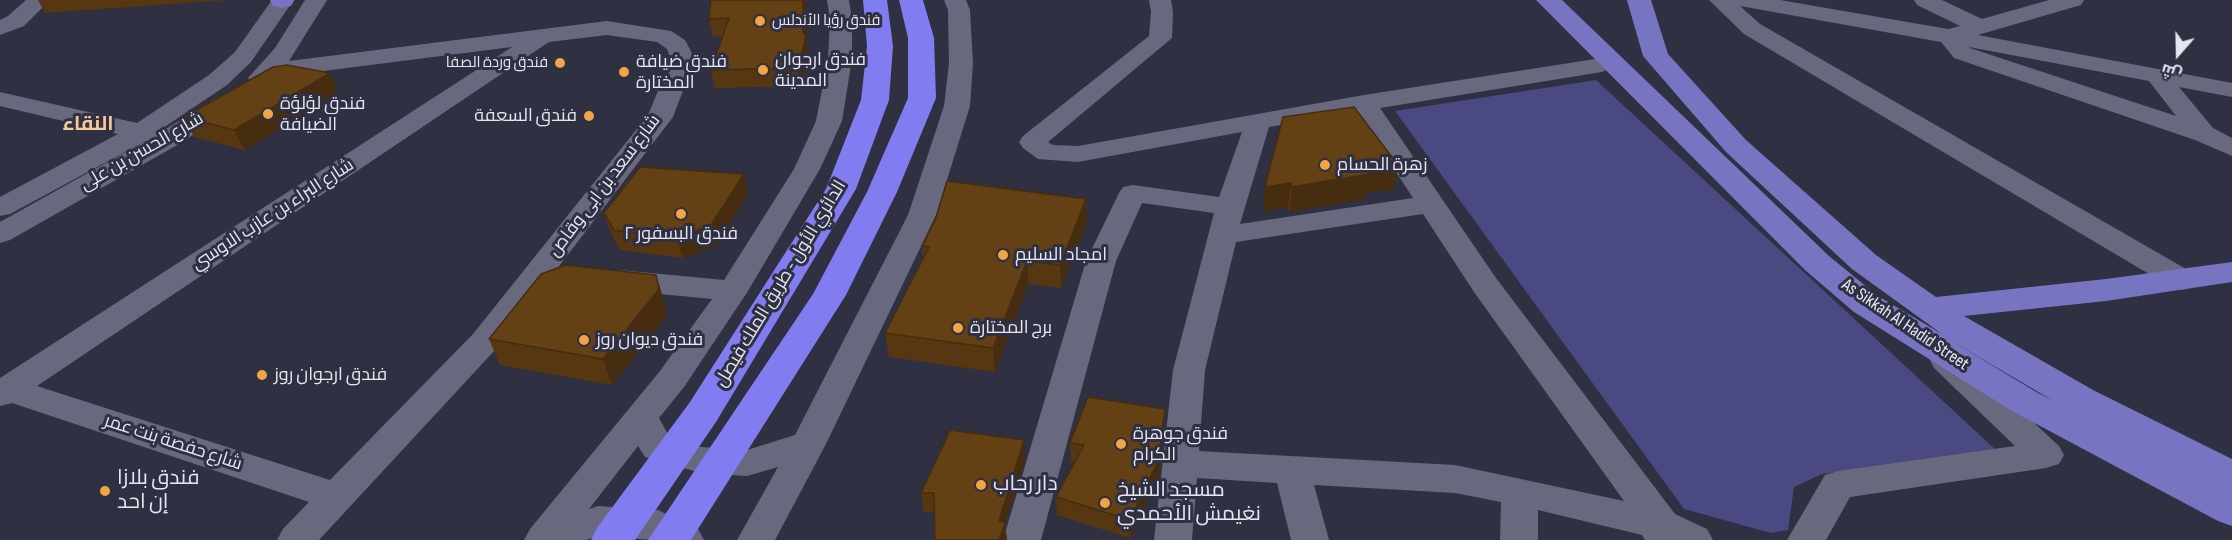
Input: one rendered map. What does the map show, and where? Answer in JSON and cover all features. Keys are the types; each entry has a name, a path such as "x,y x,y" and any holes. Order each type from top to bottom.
{"highway":[{"name":"الدائري الأول - طريق الملك فيصل","path":"612,540 703,412 841,189 872,113 880,45 875,0"},
{"path":"669,540 829,295 882,192 922,98 921,38 911,0"}],"main road":[{"name":"As Sikkah Al Hadid Street","path":"1548,0 1817,264 1866,303 2025,402 2232,510"},
{"name":"As Sikkah Al Hadid Street","path":"1640,0 1656,56 1736,146 1857,256 1928,309 2080,399 2232,477"},
{"path":"1928,309 2182,280 2232,272"}],"street":[{"path":"8,25 39,0"},
{"name":"شارع الحسن بن على","path":"0,234 170,138 230,100 269,71 295,38 316,0"},
{"path":"544,539 642,418 732,291 807,170 829,121 840,59 841,20 838,0"},
{"path":"756,540 808,444 925,204 957,106 961,63 959,10 955,0"},
{"path":"1160,0 1161,38 1032,142 1047,153 1078,154 1364,103 1602,65 1609,60"},
{"path":"1720,0 1752,28 2182,280"},
{"path":"1742,0 1949,36 2232,90"},
{"path":"1925,0 1980,27"},
{"path":"1949,36 2073,0"},
{"name":"شارع الحسن بن على","path":"0,208 142,131 226,72 243,57 282,1"},
{"name":"شارع سعد بن ابى وقاص","path":"269,71 607,28 663,36 677,45 682,58 660,117 484,342 296,540"},
{"name":"شارع البراء بن عازب الاوسي","path":"4,392 547,35"},
{"path":"1949,36 1962,53 2204,134 2232,148"},
{"path":"2202,84 2223,70 2232,68"},
{"path":"2157,76 2204,134"},
{"path":"0,99 170,138"},
{"path":"1364,103 1485,285 1671,535"},
{"path":"1173,540 1182,464 1189,370 1227,221 1257,122"},
{"path":"1022,540 1101,261 1133,193 1227,221 1431,204"},
{"path":"539,272 732,291"},
{"path":"1806,540 1838,485 2046,455 1929,344"},
{"name":"شارع حفصة بنت عمر","path":"4,392 338,497"},
{"path":"642,418 657,448 701,460 747,462 808,444"},
{"path":"1182,464 1455,479 1520,492 1671,535"},
{"path":"1292,470 1310,540"},
{"path":"1519,540 1520,492"},
{"path":"544,539 598,521 658,525 685,540"}],"shaded area":[{"path":"1596,80 1996,450 1822,474 1794,487 1788,530 1771,533 1684,509 1395,111"}],"building":[{"path":"711,0 803,0 803,33 806,36 798,68 711,70 729,18 709,19"},
{"path":"287,65 330,73 234,130 184,117 273,67"},
{"path":"1354,107 1398,165 1368,169 1369,174 1292,187 1291,183 1265,187 1283,117"},
{"path":"640,167 744,174 711,225 677,238 614,230 604,213"},
{"path":"947,181 1086,199 1060,265 1027,261 993,348 885,333 929,247 922,246 936,218"},
{"path":"566,265 656,275 659,289 603,359 489,339 541,274"},
{"path":"1088,397 1165,409 1159,459 1130,520 1056,497 1084,445 1070,443"},
{"path":"950,430 1024,440 999,521 1005,523 999,540 935,540 934,493 921,493"}],"place":[{"name":"فندق رؤيا الأندلس","path":"760,21"},
{"name":"فندق وردة الصفا","path":"560,63"},
{"name":"فندق ارجوان المدينة","path":"763,70"},
{"name":"فندق ضيافة المختارة","path":"624,72"},
{"name":"فندق لؤلؤة الضيافة","path":"268,114"},
{"name":"فندق السعفة","path":"589,116"},
{"name":"زهرة الحسام","path":"1325,165"},
{"name":"فندق البسفور ٢","path":"681,214"},
{"name":"امجاد السلیم","path":"1003,255"},
{"name":"برج المختارة","path":"958,328"},
{"name":"فندق ديوان روز","path":"584,340"},
{"name":"فندق ارجوان روز","path":"262,375"},
{"name":"فندق جوهرة الكرام","path":"1121,444"},
{"name":"دار رحاب","path":"981,485"},
{"name":"فندق بلازا إن احد","path":"105,491"},
{"name":"مسجد الشيخ نغيمش الأحمدي","path":"1105,503"}],"district":[{"name":"النقاء","path":"88,125"}]}
